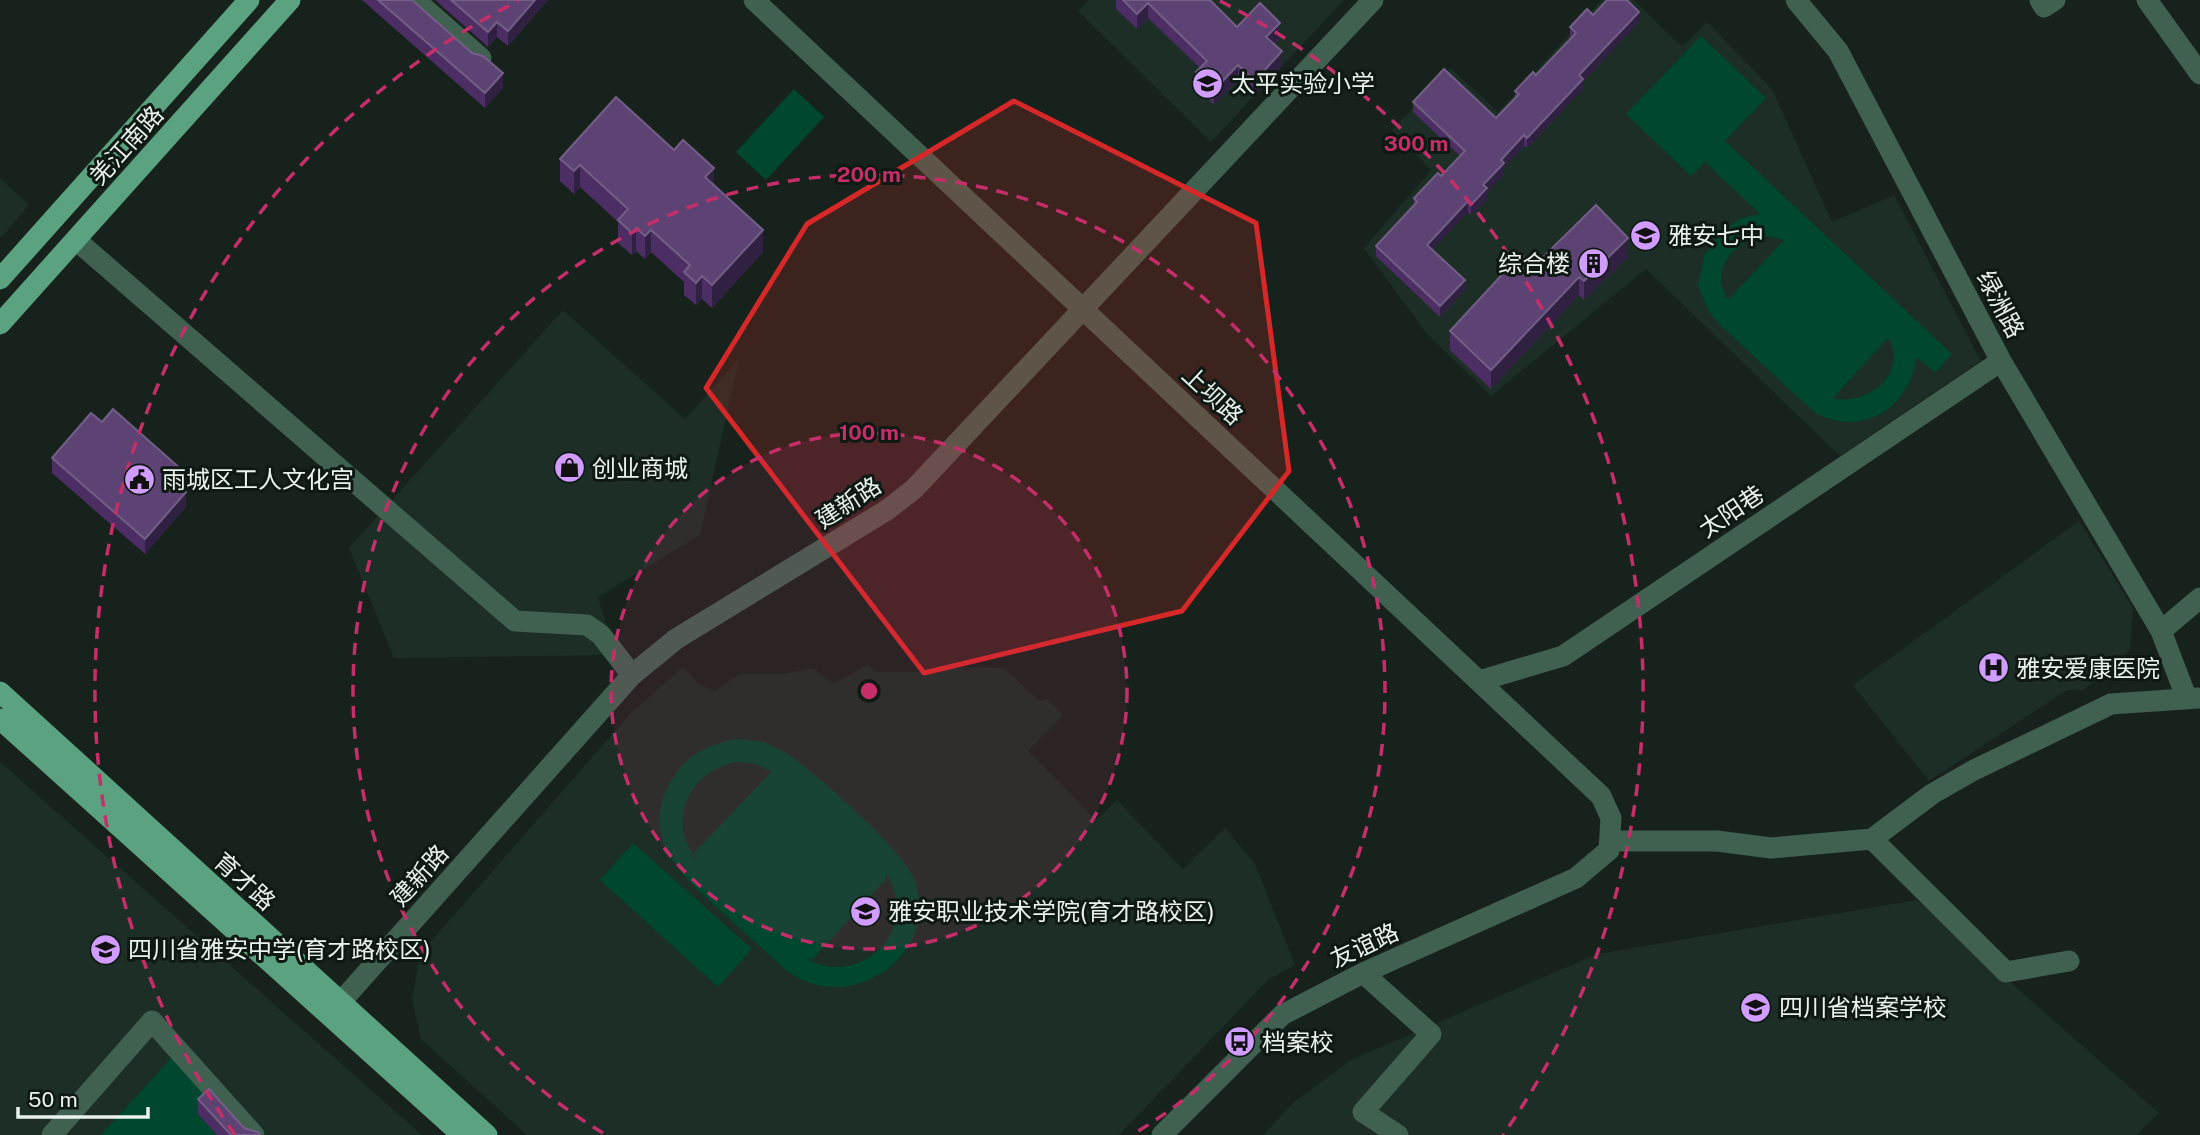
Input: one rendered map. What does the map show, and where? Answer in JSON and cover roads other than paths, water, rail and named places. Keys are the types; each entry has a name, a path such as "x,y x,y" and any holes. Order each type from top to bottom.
{"main road":[{"name":"羌江南路","path":"0,279 249,0"},
{"name":"羌江南路","path":"0,324 290,0"},
{"name":"育才路","path":"0,692 335,1009 462,1135"},
{"name":"育才路","path":"0,719 335,1009 487,1135"}],"street":[{"path":"415,0 481,58"},
{"name":"上坝路","path":"754,0 1601,796 1611,818 1612,841"},
{"name":"建新路","path":"335,1009 632,676 676,639 887,510 914,489 1373,0"},
{"name":"绿洲路","path":"1796,0 1838,51 2001,361 2161,631 2194,699"},
{"path":"2040,0 2044,7 2054,0"},
{"path":"2147,0 2200,74"},
{"path":"76,240 515,621 587,625 601,635 632,676"},
{"name":"太阳巷","path":"1479,681 1563,656 2001,361"},
{"path":"2161,631 2200,598"},
{"path":"1612,841 1717,841 1771,848 1872,839 1932,794 1974,770 2111,704 2194,699"},
{"path":"1872,839 2006,972 2069,961"},
{"name":"友谊路","path":"1162,1135 1282,1015 1363,973 1576,878 1601,859 1612,841"},
{"path":"1363,973 1431,1034 1363,1112 1398,1135"},
{"path":"52,1135 152,1021 254,1135"}],"place":[{"name":"太平实验小学","path":"1208,83"},
{"name":"雅安七中","path":"1645,235"},
{"name":"综合楼","path":"1593,263"},
{"name":"创业商城","path":"569,468"},
{"name":"雨城区工人文化宫","path":"139,479"},
{"name":"雅安爱康医院","path":"1993,668"},
{"name":"雅安职业技术学院(育才路校区)","path":"865,911"},
{"name":"四川省雅安中学(育才路校区)","path":"105,949"},
{"name":"四川省档案学校","path":"1756,1007"},
{"name":"档案校","path":"1239,1042"}]}
